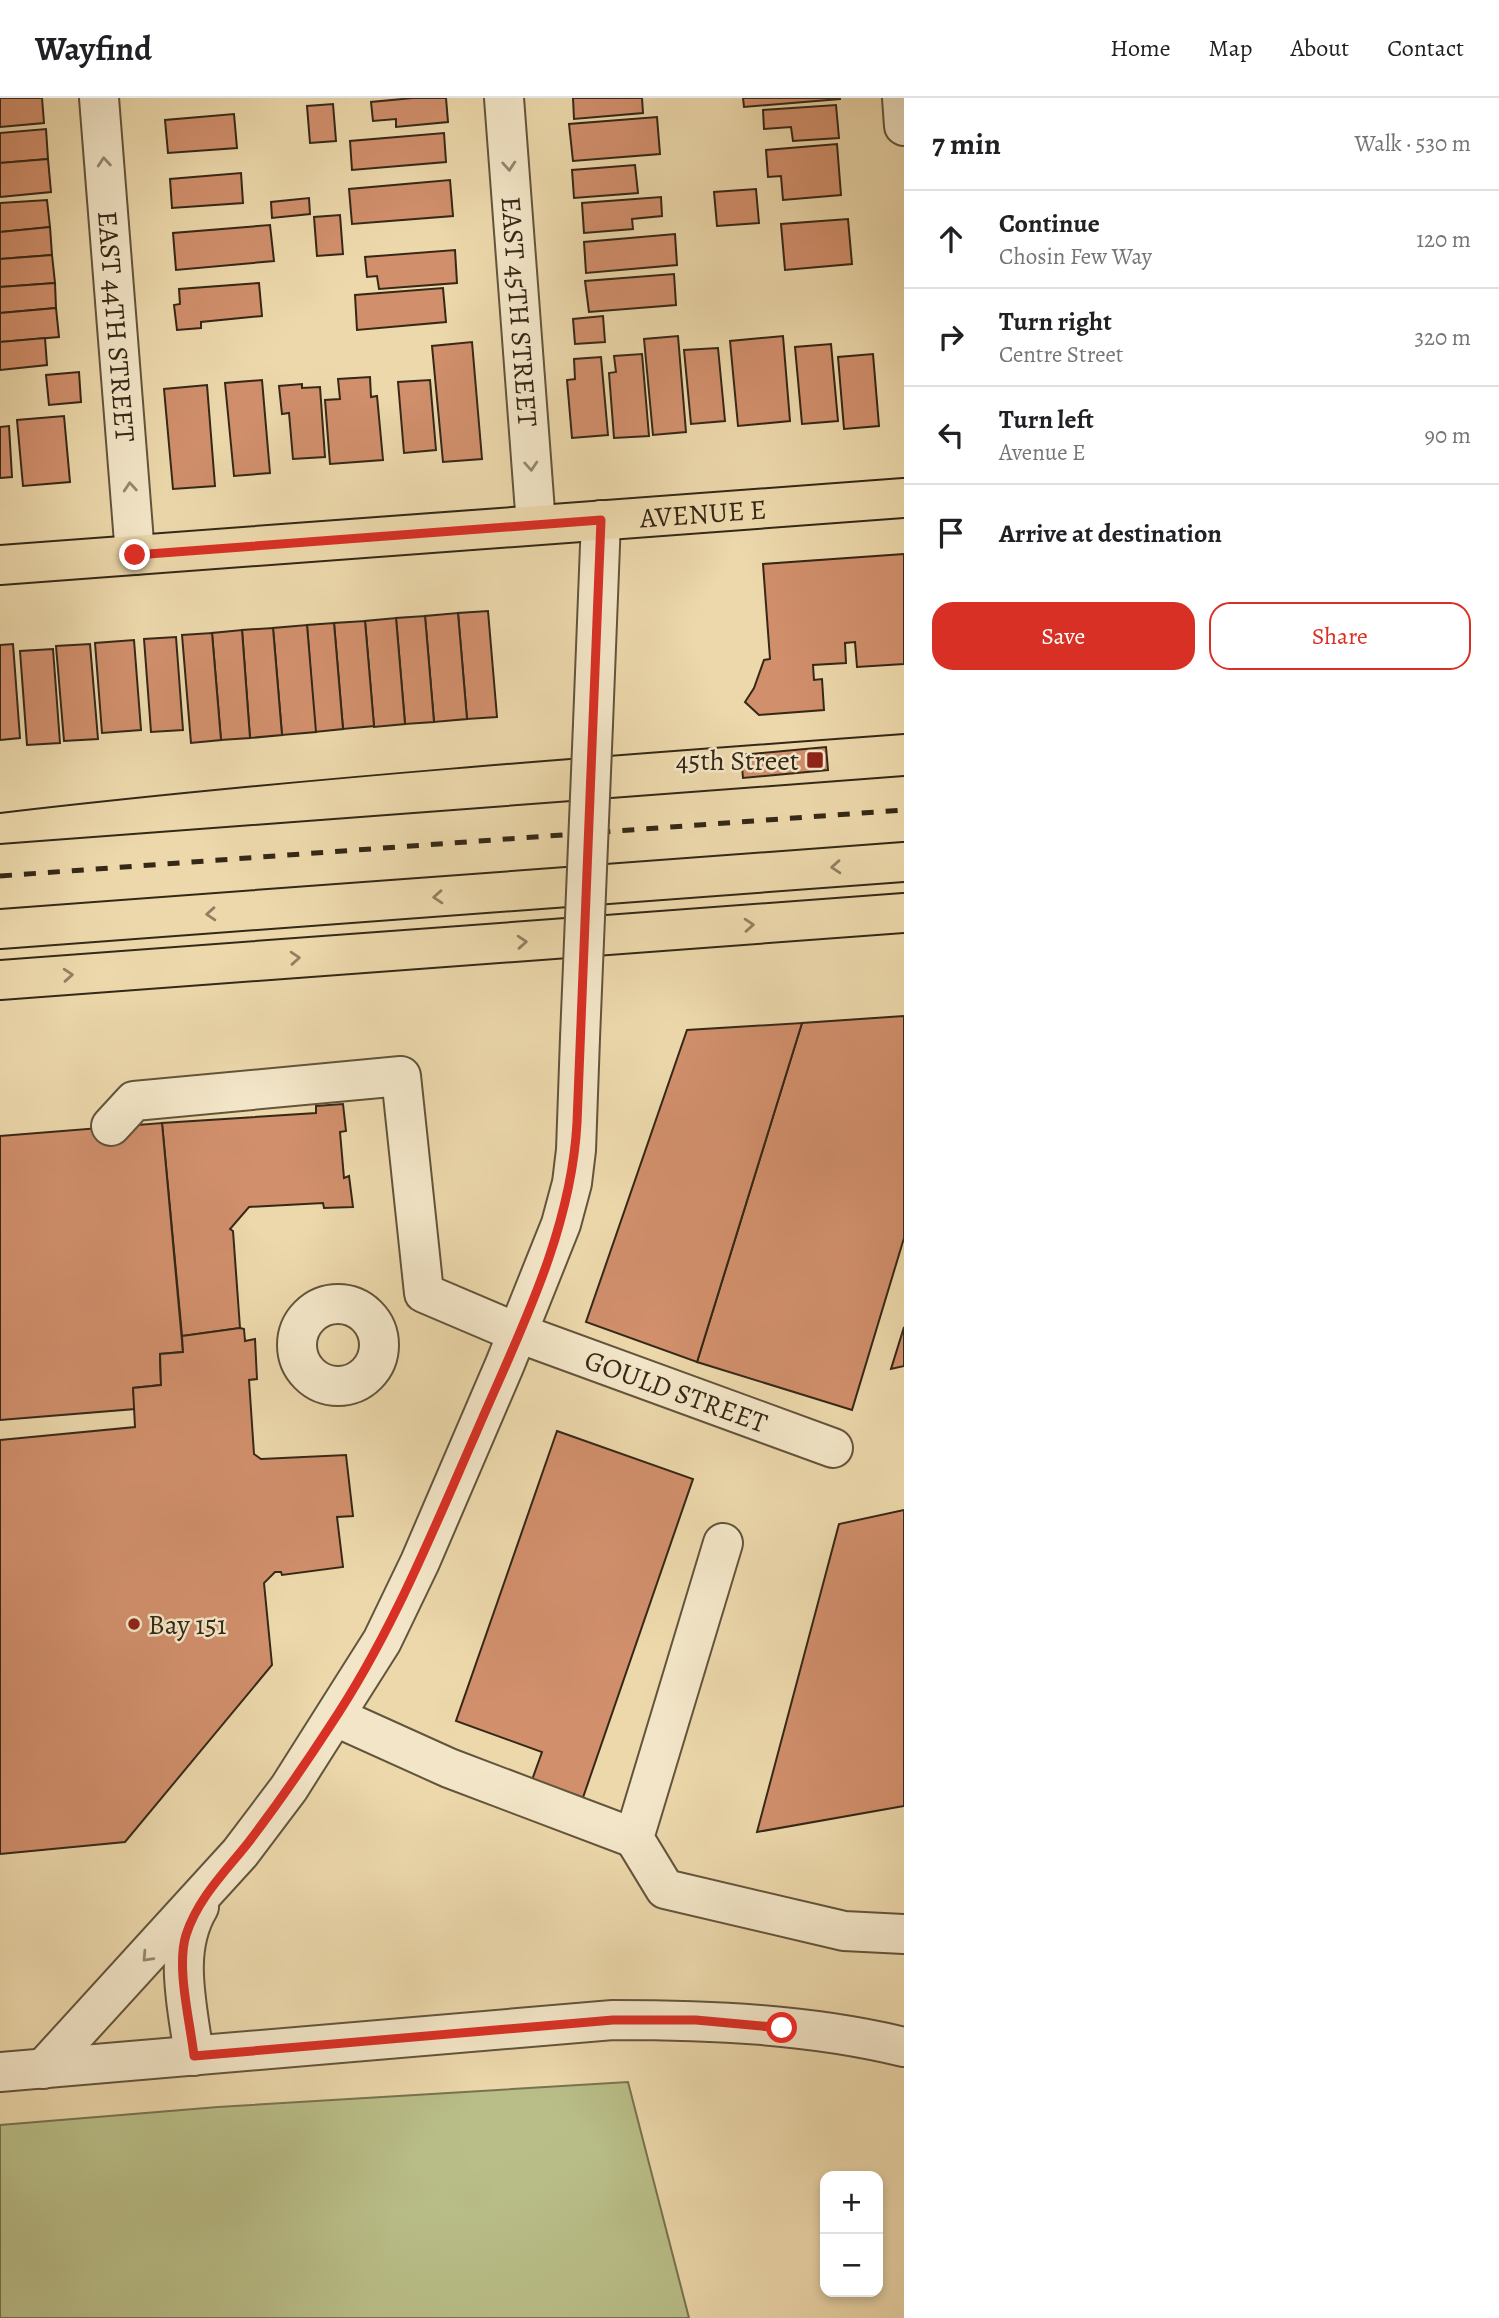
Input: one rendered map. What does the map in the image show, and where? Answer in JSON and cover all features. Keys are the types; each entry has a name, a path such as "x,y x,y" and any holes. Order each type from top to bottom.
{"main road":[{"name":"AVENUE E","path":"0,565 904,498"},
{"path":"0,929 904,862"},
{"path":"0,980 904,913"}],"street":[{"name":"EAST 44TH STREET","path":"99,98 135,555"},
{"name":"EAST 45TH STREET","path":"504,98 536,525"},
{"path":"902,98 904,126"},
{"path":"43,2069 210,1889 289,1788 336,1717 382,1641 420,1562 556,1237 572,1184 601,520"},
{"path":"111,1126 134,1101 401,1076 424,1293 372,1322"},
{"name":"GOULD STREET","path":"424,1293 518,1333 833,1448"},
{"path":"635,1838 723,1543"},
{"path":"336,1717 449,1768 635,1838 665,1889 844,1931 904,1934"},
{"path":"194,2056 184,1957 186,1936 210,1889"},
{"path":"0,2072 613,2020 696,2020 770,2026 871,2039 904,2047"}],"green space":[{"path":"628,2082 689,2318 0,2318 0,2125 218,2107"}],"building":[{"path":"0,98 42,98 44,123 0,127"},
{"path":"446,98 448,122 396,127 396,119 373,121 371,102"},
{"path":"573,98 642,98 643,113 574,119"},
{"path":"743,98 840,98 840,99 744,107"},
{"path":"333,104 336,141 310,143 307,106"},
{"path":"836,105 839,138 793,141 791,127 764,129 763,110"},
{"path":"234,114 237,148 168,153 165,120"},
{"path":"657,117 660,154 573,161 569,124"},
{"path":"46,129 48,159 0,163 0,133"},
{"path":"444,133 446,162 352,170 350,141"},
{"path":"837,144 841,195 783,200 781,176 768,177 766,150"},
{"path":"48,159 51,192 0,197 0,163"},
{"path":"635,165 638,193 574,198 572,170"},
{"path":"241,173 243,203 172,208 170,179"},
{"path":"450,180 453,216 352,224 349,189"},
{"path":"756,189 759,223 717,226 714,192"},
{"path":"661,197 662,216 632,219 633,229 584,233 582,203"},
{"path":"309,198 310,214 272,218 271,202"},
{"path":"47,200 50,227 0,232 0,203"},
{"path":"340,215 343,254 317,256 314,217"},
{"path":"848,219 852,264 785,270 781,224"},
{"path":"270,225 274,261 176,270 173,233"},
{"path":"50,227 52,255 0,259 0,232"},
{"path":"675,234 677,265 586,273 584,242"},
{"path":"455,250 457,283 379,289 377,276 367,277 365,257"},
{"path":"52,255 55,283 0,287 0,259"},
{"path":"674,274 676,305 589,312 585,281"},
{"path":"55,283 56,308 0,313 0,287"},
{"path":"259,283 262,316 201,322 201,328 177,330 174,305 180,304 179,289"},
{"path":"443,288 446,322 357,330 355,295"},
{"path":"56,308 59,337 0,342 0,313"},
{"path":"603,316 605,342 575,344 573,319"},
{"path":"678,336 686,432 653,435 644,339"},
{"path":"783,336 790,421 738,426 730,341"},
{"path":"45,338 47,365 0,370 0,342"},
{"path":"472,342 482,459 443,462 432,346"},
{"path":"831,344 838,421 802,424 795,347"},
{"path":"718,348 725,421 691,424 684,350"},
{"path":"642,354 649,436 614,438 609,373 616,372 614,356"},
{"path":"873,354 879,426 844,429 838,357"},
{"path":"601,357 608,435 572,438 567,380 575,379 574,359"},
{"path":"79,372 81,402 49,405 46,375"},
{"path":"370,377 371,397 377,396 383,460 330,464 325,400 340,399 338,379"},
{"path":"262,380 270,473 234,476 225,383"},
{"path":"430,380 436,450 404,453 398,382"},
{"path":"302,384 302,388 320,387 325,457 293,459 289,413 282,414 279,386"},
{"path":"207,385 215,486 173,489 164,389"},
{"path":"64,416 70,482 23,486 17,420"},
{"path":"9,426 12,477 0,478 0,427"},
{"path":"904,554 904,664 857,667 855,642 845,643 846,663 813,665 814,680 822,679 824,710 759,715 745,702 754,688 764,660 770,659 763,564"},
{"path":"488,611 497,717 467,719 458,613"},
{"path":"458,613 467,719 434,722 425,616"},
{"path":"425,616 434,722 405,724 396,618"},
{"path":"396,618 405,724 374,727 365,621"},
{"path":"365,621 374,726 343,729 334,623"},
{"path":"334,623 343,729 315,732 307,625"},
{"path":"307,625 316,732 282,735 273,628"},
{"path":"273,628 282,735 250,738 242,630"},
{"path":"242,630 250,738 221,740 212,633"},
{"path":"212,633 221,740 191,743 182,635"},
{"path":"176,637 183,730 151,732 144,639"},
{"path":"134,640 141,730 102,733 95,643"},
{"path":"13,644 20,738 0,740 0,645"},
{"path":"90,644 98,739 64,741 56,646"},
{"path":"53,649 60,743 27,745 20,651"},
{"path":"826,747 828,770 743,778 741,755"},
{"path":"904,1016 904,1238 852,1410 697,1362 802,1023"},
{"path":"802,1023 697,1362 586,1322 687,1030"},
{"path":"343,1104 346,1131 340,1132 344,1178 349,1176 353,1207 324,1208 323,1203 249,1207 230,1229 233,1231 240,1328 182,1336 162,1123 316,1113 316,1106"},
{"path":"162,1123 183,1352 160,1354 161,1385 133,1388 135,1409 0,1420 0,1136"},
{"path":"904,1327 904,1366 891,1369"},
{"name":"Bay 151","path":"244,1329 245,1341 255,1339 257,1379 249,1380 254,1454 261,1459 346,1455 353,1516 337,1517 343,1567 282,1575 281,1572 275,1572 264,1583 272,1665 125,1842 0,1854 0,1440 135,1427 133,1388 161,1385 160,1354 183,1352 182,1336"},
{"path":"557,1431 693,1479 578,1812 527,1794 542,1752 456,1721"},
{"path":"904,1510 904,1806 757,1832 839,1524"}],"tram line":[{"path":"0,813 339,778 904,734"},
{"path":"0,844 904,776"}],"railway":[{"path":"0,876 904,810"}],"place":[{"name":"45th Street","path":"815,760"},
{"name":"Bay 151","path":"134,1624"}],"route":[{"path":"135,555 601,520 576,1150 572,1184 561,1224 537,1288 420,1562 382,1641 289,1788 210,1889 195,1915 186,1936 184,1957 194,2056 613,2020 696,2020 782,2028"}]}
